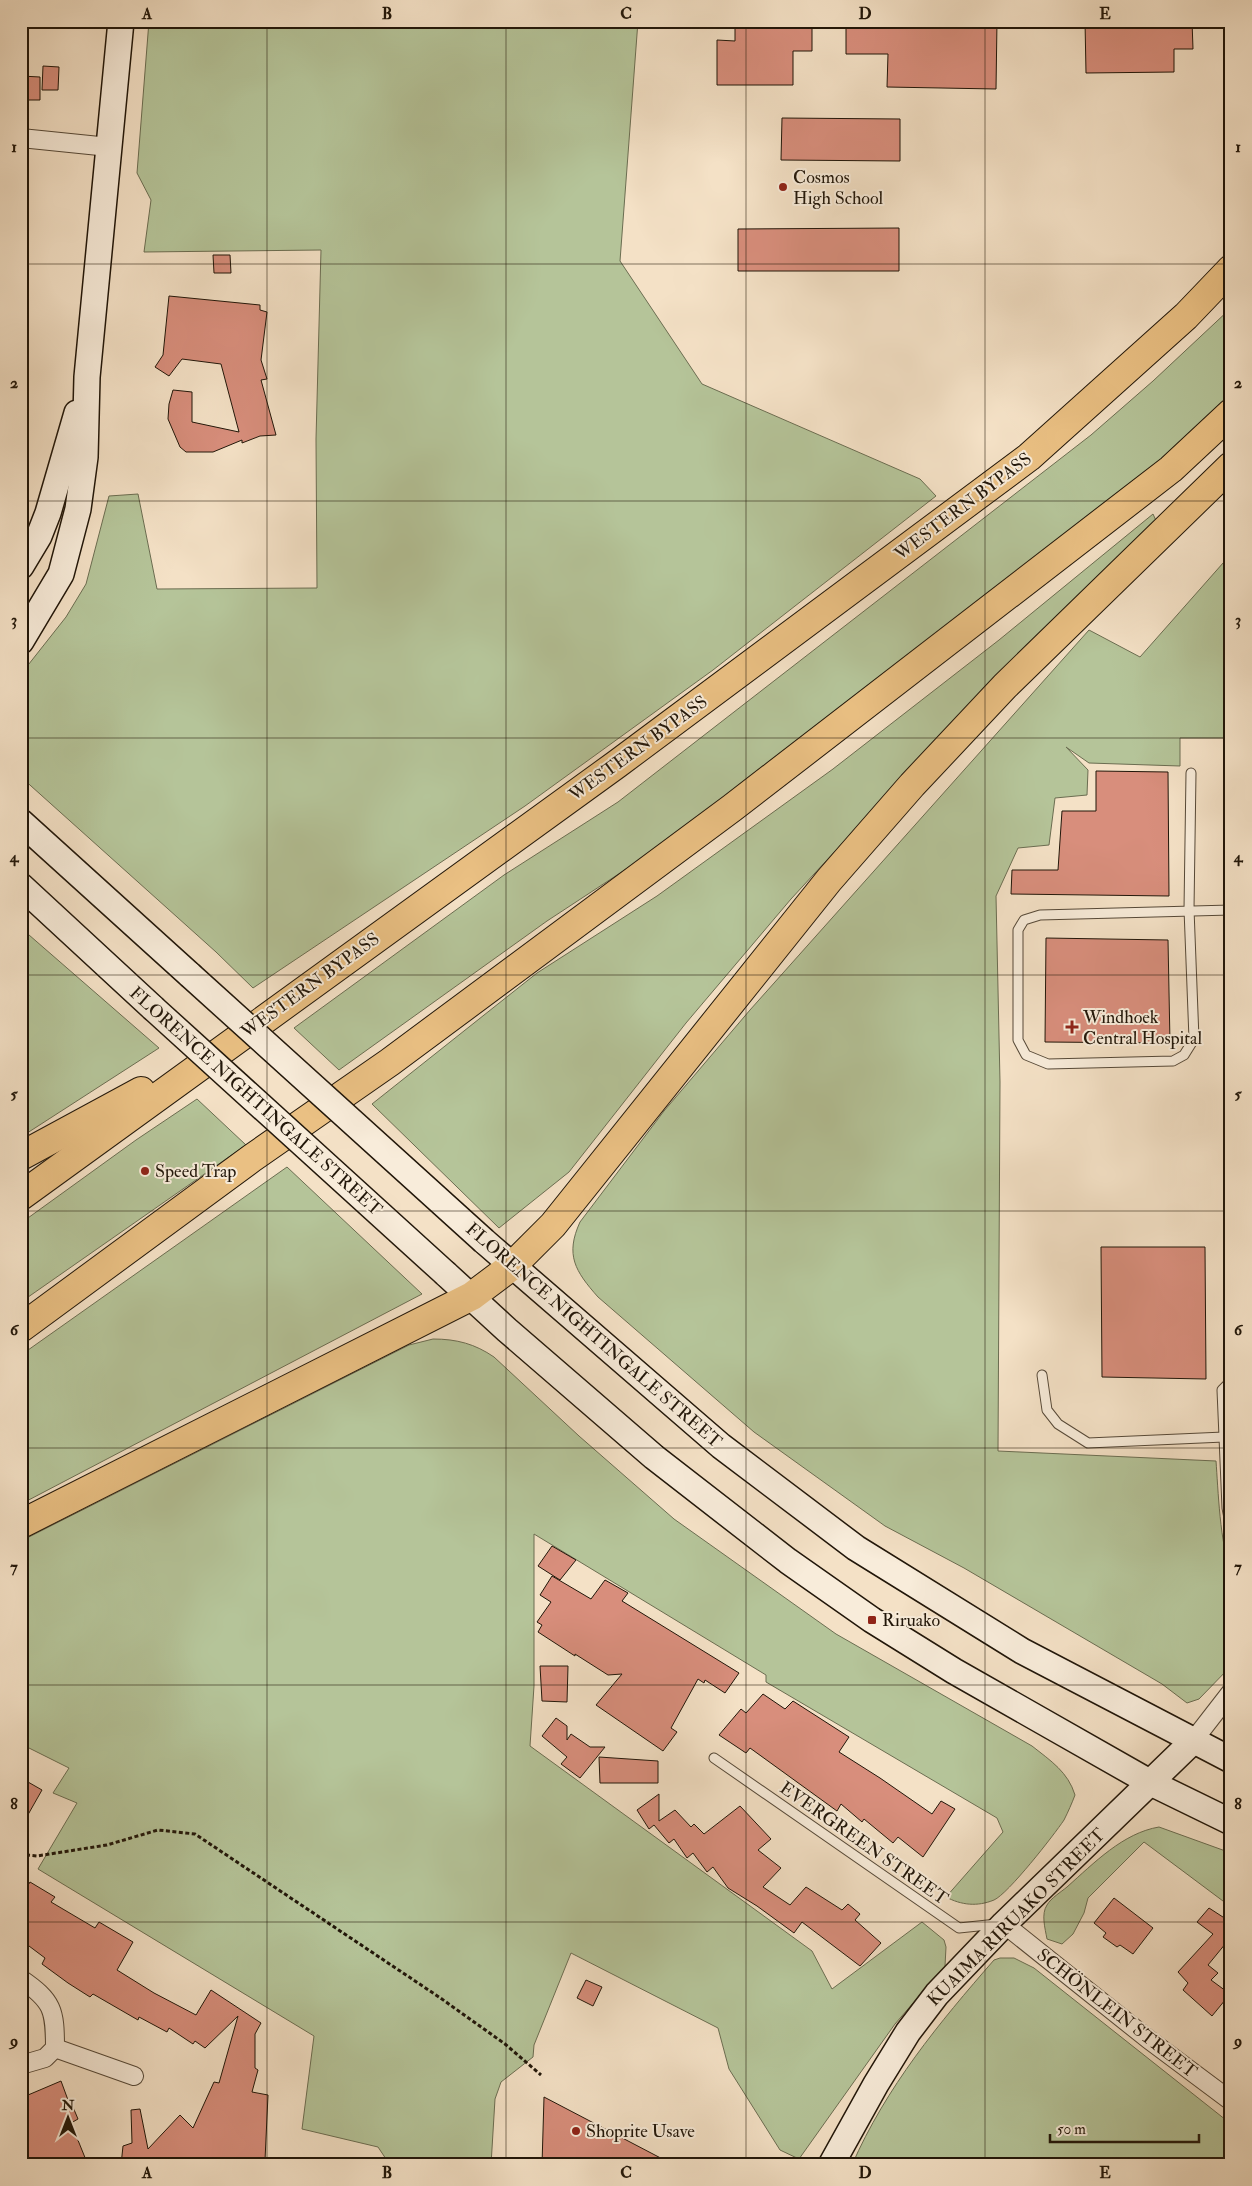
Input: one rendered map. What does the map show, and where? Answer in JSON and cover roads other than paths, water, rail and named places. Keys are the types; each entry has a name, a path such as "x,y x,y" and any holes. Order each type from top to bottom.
{"highway":[{"name":"WESTERN BYPASS","path":"21,1196 617,764 1029,457 1186,316 1231,269"},
{"path":"21,1328 252,1158 390,1062 732,808 1171,469 1231,413"},
{"path":"21,1524 472,1296 512,1266 553,1225 829,880 912,785 1005,686 1231,466"},
{"path":"21,1156 233,1041"}],"main road":[{"path":"21,640 47,601 61,574 78,509 85,457 87,377 121,21"},
{"path":"21,566 39,536 48,513 87,377"},
{"name":"FLORENCE NIGHTINGALE STREET","path":"21,822 512,1266 721,1446 856,1548 1022,1650 1231,1760"},
{"name":"FLORENCE NIGHTINGALE STREET","path":"21,886 507,1330 654,1458 788,1561 872,1620 954,1671 1151,1783 1231,1822"},
{"name":"KUAIMA RIRUAKO STREET","path":"831,2165 876,2084 908,2032 937,1994 1004,1924 1193,1741"}],"street":[{"path":"21,138 109,147"},
{"name":"KUAIMA RIRUAKO STREET","path":"1193,1741 1231,1692"},
{"name":"SCHÖNLEIN STREET","path":"1004,1924 1148,2039 1231,2101"},
{"path":"21,1979 41,1992 51,2007 55,2025 55,2048 45,2058 21,2066"},
{"path":"55,2048 134,2076"}],"lane":[{"path":"1191,773 1189,909 1194,1039 1184,1056 1173,1061 1048,1064 1026,1056 1018,1040 1018,930 1024,920 1040,915 1189,909 1231,910"},
{"path":"1042,1375 1048,1410 1058,1424 1088,1443 1224,1437"},
{"path":"1231,1381 1222,1390 1227,1508 1231,1528"},
{"name":"EVERGREEN STREET","path":"714,1758 959,1928 1004,1924"}],"place":[{"name":"Cosmos High School","path":"783,187"},
{"name":"Windhoek Central Hospital","path":"1072,1027"},
{"name":"Speed Trap","path":"145,1171"},
{"name":"Riruako","path":"872,1620"},
{"name":"Shoprite Usave","path":"576,2131"}]}
